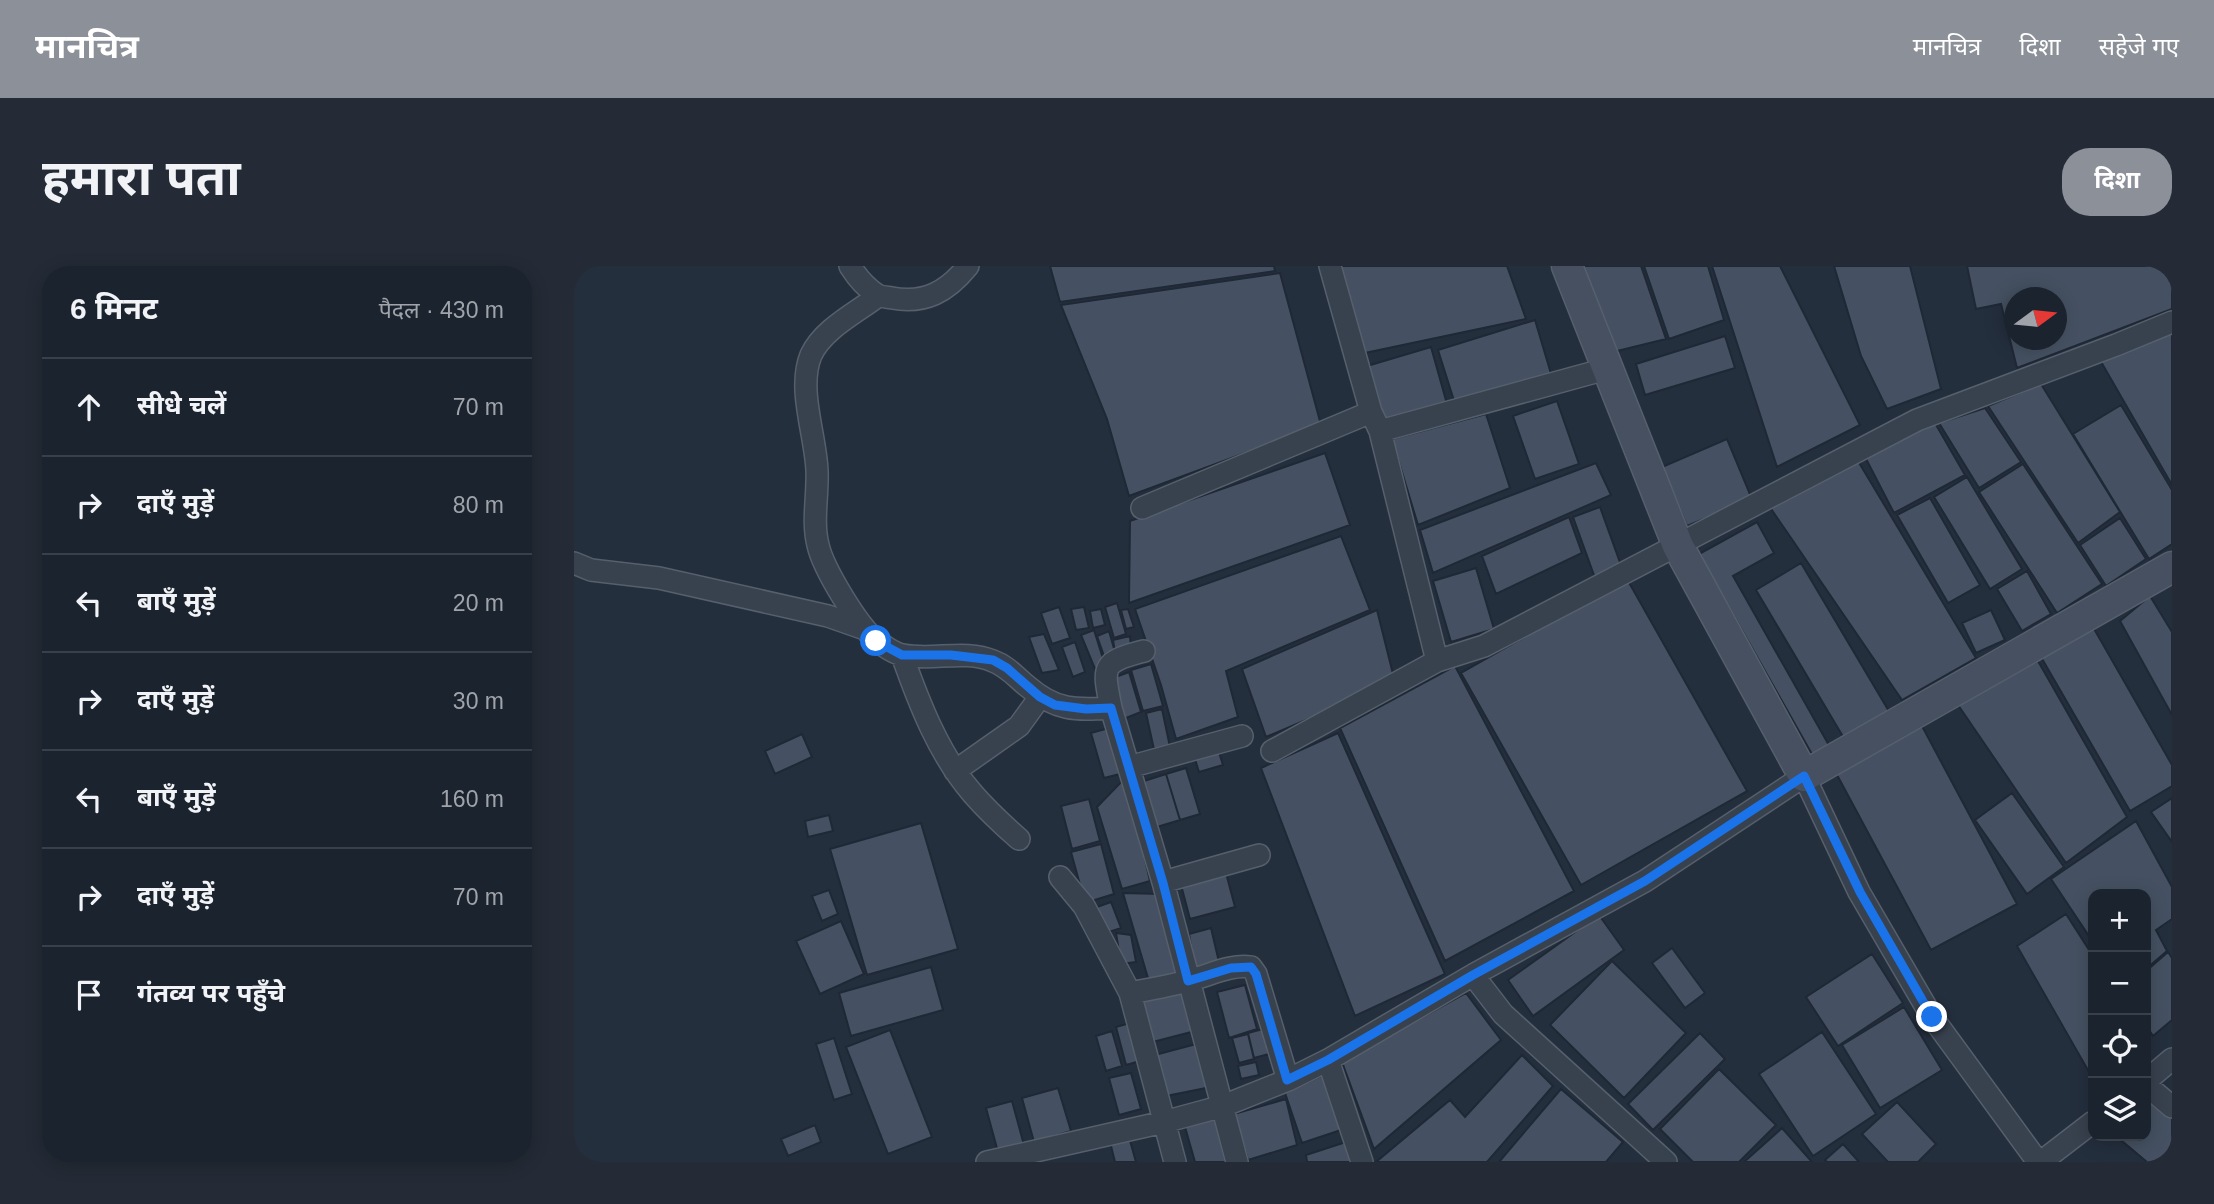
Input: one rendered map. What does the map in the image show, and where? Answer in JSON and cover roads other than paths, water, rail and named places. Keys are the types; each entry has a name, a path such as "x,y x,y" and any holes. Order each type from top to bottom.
{"street":[{"path":"850,266 861,282 878,296 906,301 934,296 953,285 968,266"},
{"path":"1330,266 1376,421 1437,661"},
{"path":"1567,266 1678,546 1804,776 1860,892 1932,1017 2040,1162 2088,1126"},
{"path":"878,296 824,335 811,356 806,380 817,470 815,526 818,548 852,612 876,641 902,655 951,655 993,660 1047,701 1086,709 1111,708"},
{"path":"1272,751 1437,661 1484,646 1917,420 2172,322"},
{"path":"1142,508 1376,421 1606,369"},
{"path":"574,563 591,570 659,578 828,616 865,629"},
{"path":"995,1161 1223,1106 1328,1060 1473,975 1645,881 1804,776 2172,567"},
{"path":"1144,651 1121,657 1111,662 1106,670 1111,708 1163,883 1237,1162"},
{"path":"902,655 918,701 955,771 973,794 1019,839"},
{"path":"955,771 1019,726 1047,701"},
{"path":"1129,767 1242,736"},
{"path":"1163,883 1259,855"},
{"path":"1060,877 1084,906 1130,993 1175,1162"},
{"path":"1130,993 1188,981 1231,968 1251,967 1256,974 1287,1080"},
{"path":"1473,975 1503,1014 1666,1162"},
{"path":"2151,1078 2172,1059"},
{"path":"1328,1060 1362,1162"},
{"path":"2151,1088 2172,1107"}]}
